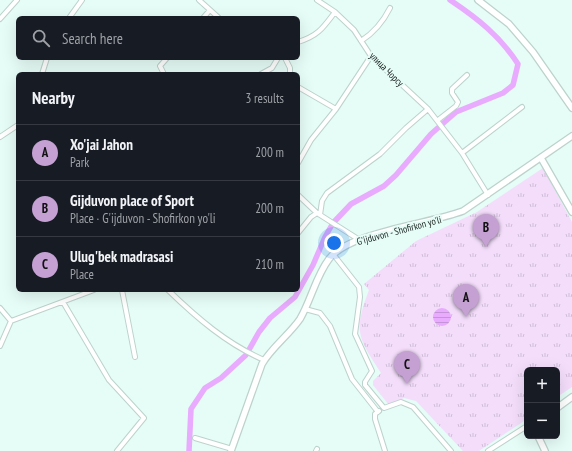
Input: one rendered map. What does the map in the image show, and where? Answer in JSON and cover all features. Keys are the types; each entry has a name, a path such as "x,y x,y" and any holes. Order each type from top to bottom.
{"main road":[{"path":"478,0 509,24 533,52 572,108"},
{"name":"G'ijduvon - Shofirkon yo'li","path":"232,450 257,374 264,360 294,327 305,309 326,263 333,254 358,239 448,217 470,207 572,136"},
{"path":"541,158 572,212"},
{"path":"560,406 572,397"},
{"path":"539,439 545,451"}],"street":[{"path":"0,19 17,0"},
{"path":"70,16 82,0"},
{"path":"199,0 217,16"},
{"name":"улица Чорсу","path":"317,0 335,12 354,30 371,56 439,121 462,152 488,195"},
{"path":"361,41 370,36 382,23 390,8"},
{"path":"205,16 210,10"},
{"path":"300,41 313,37 321,31 335,12"},
{"path":"300,159 311,140 336,109 371,56"},
{"path":"43,72 46,60"},
{"path":"163,72 160,66 165,60"},
{"path":"265,72 272,68 277,60"},
{"path":"286,60 290,68 290,72"},
{"path":"439,121 456,106 458,102 452,93 452,89 467,75"},
{"path":"300,89 336,109"},
{"path":"462,152 522,107"},
{"path":"300,231 311,218 318,214 322,201 327,193 380,154 428,109"},
{"path":"1,135 16,126"},
{"path":"300,197 318,214 358,239"},
{"path":"333,254 359,287 360,297 355,334 372,372 365,384 384,408"},
{"path":"0,346 11,321 89,292"},
{"path":"122,292 135,357"},
{"path":"170,292 198,319 249,353 264,360"},
{"path":"63,302 109,380 144,418 117,451"},
{"path":"0,308 11,321"},
{"path":"305,309 320,313 330,326 352,379 378,412"},
{"path":"385,451 374,419 375,414 384,408 401,402 413,407 450,451"},
{"path":"488,451 524,428"},
{"path":"195,438 232,450"}],"green space":[{"path":"543,168 572,222 572,387 560,395 560,367 524,367 524,421 479,451 463,451 416,401 404,398 389,405 373,385 373,381 381,373 363,342 360,334 360,325 364,304 369,290 364,284 416,241 477,212"}],"shaded area":[{"path":"442,308 448,311 451,317 448,323 442,326 436,323 433,317 436,311"}],"waterway":[{"path":"300,288 333,223 351,204 384,186 396,175 431,134 456,112 503,93 513,85 518,64 511,54 487,28 450,0"},
{"path":"189,451 191,409 205,388 221,378 246,355 259,332 270,318 295,297 298,292"}],"place":[{"name":"Gijduvon place of Sport","path":"486,247"},
{"name":"Xo'jai Jahon","path":"466,317"},
{"name":"Ulug'bek madrasasi","path":"407,384"}]}
